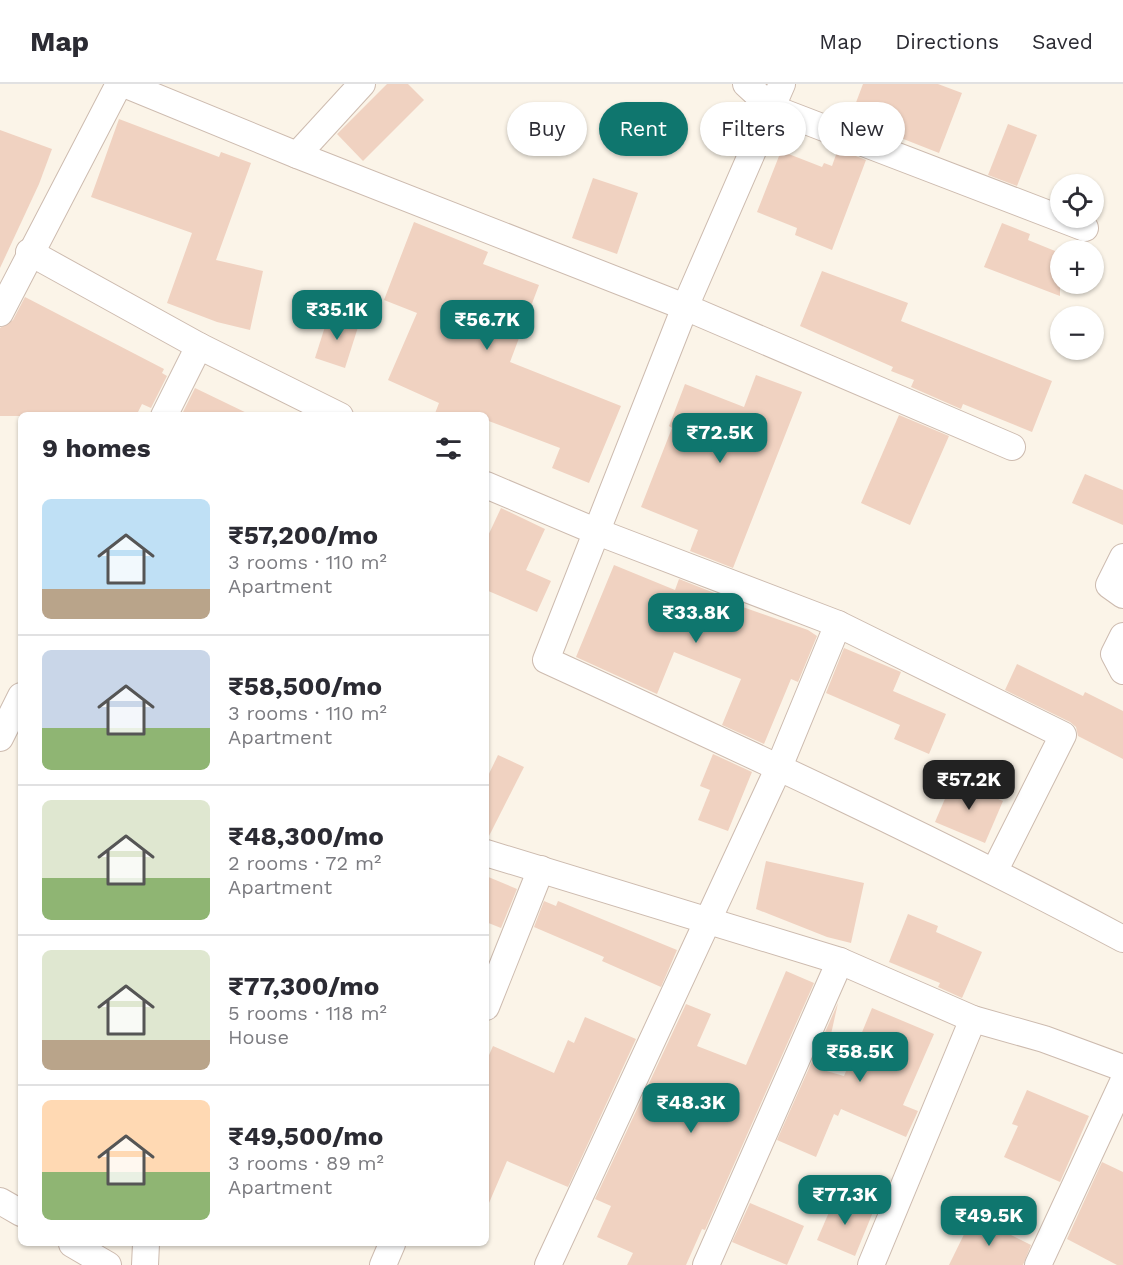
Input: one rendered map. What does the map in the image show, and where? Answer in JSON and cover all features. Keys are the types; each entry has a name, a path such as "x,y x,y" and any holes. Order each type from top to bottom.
{"street":[{"path":"0,313 119,84"},
{"path":"124,84 297,156 685,307 1012,447"},
{"path":"297,156 362,84"},
{"path":"746,84 766,102"},
{"path":"774,102 782,84"},
{"path":"806,121 1050,215"},
{"path":"751,156 685,307 546,660 995,870 1123,939"},
{"path":"30,252 200,346 332,412"},
{"path":"166,412 200,346"},
{"path":"489,486 595,531 838,624 1062,735 995,870"},
{"path":"1123,557 1109,585 1123,595"},
{"path":"549,1265 705,922 779,767 838,624"},
{"path":"1123,636 1114,654 1123,671"},
{"path":"0,688 18,695"},
{"path":"0,738 18,702"},
{"path":"489,854 705,922 840,961 973,1020 1044,1039 1123,1068"},
{"path":"489,999 541,869"},
{"path":"706,1265 840,961"},
{"path":"871,1265 973,1020"},
{"path":"1038,1265 1123,1082"},
{"path":"0,1201 18,1211"},
{"path":"75,1246 108,1265"},
{"path":"145,1265 146,1246"},
{"path":"383,1265 391,1246"}],"building":[{"path":"387,84 408,84 424,100 363,161 337,134"},
{"path":"863,84 938,84 962,93 939,153 905,140 905,102 856,102"},
{"path":"119,119 219,157 221,152 251,163 216,260 263,271 250,330 217,322 167,303 192,233 91,197"},
{"path":"1008,124 1037,135 1017,186 988,175"},
{"path":"0,130 52,149 39,184 0,268"},
{"path":"779,156 794,156 822,167 824,163 832,166 836,156 856,156 866,160 832,250 795,235 797,228 757,212"},
{"path":"593,178 638,193 617,254 572,238"},
{"path":"414,222 488,252 483,264 539,285 510,362 621,406 589,483 552,468 560,448 489,421 489,412 436,412 439,403 388,380 417,313 384,300"},
{"path":"1002,223 1030,234 1028,240 1050,249 1050,292 984,267"},
{"path":"822,271 908,303 901,321 1052,381 1032,432 963,404 961,409 911,387 914,380 891,371 893,367 800,326"},
{"path":"25,297 164,369 162,373 167,376 151,408 142,404 138,412 18,412 18,416 0,416 0,328 13,320"},
{"path":"329,314 359,324 345,368 315,358"},
{"path":"756,375 802,392 733,568 690,551 698,530 641,507 672,428 669,426 685,384 744,407"},
{"path":"195,388 245,412 183,412"},
{"path":"899,415 949,436 910,525 861,503"},
{"path":"1085,474 1123,490 1123,525 1072,503"},
{"path":"501,508 545,529 526,570 551,581 537,612 489,591 489,534"},
{"path":"614,565 675,590 679,579 722,596 720,599 808,630 817,636 798,682 791,679 764,744 722,725 741,679 674,652 657,694 576,657"},
{"path":"844,648 901,672 893,691 946,714 929,754 894,739 900,725 826,693"},
{"path":"1017,664 1083,696 1085,692 1123,711 1123,759 1078,736 1076,727 1070,722 1005,690"},
{"path":"713,754 752,772 728,831 698,820 710,790 700,786"},
{"path":"498,755 524,767 489,836 489,774"},
{"path":"953,780 1003,801 985,843 935,822"},
{"path":"766,861 864,883 851,943 827,937 756,909"},
{"path":"489,877 517,889 501,928 489,923"},
{"path":"544,901 556,906 558,901 677,950 661,987 602,961 604,957 534,927"},
{"path":"908,914 938,926 936,932 982,952 962,998 938,987 940,983 889,962"},
{"path":"786,971 814,983 705,1230 702,1229 686,1265 627,1265 633,1253 597,1237 611,1206 595,1199 686,1004 711,1014 697,1046 746,1065"},
{"path":"838,1003 823,1070 844,1076 872,1008 934,1034 903,1105 918,1111 906,1137 841,1109 838,1116 834,1114 816,1157 777,1140"},
{"path":"585,1017 636,1039 568,1187 507,1161 489,1203 489,1055 493,1046 554,1073 568,1040 574,1043"},
{"path":"1027,1090 1089,1116 1060,1182 1004,1157 1018,1126 1012,1124"},
{"path":"1102,1162 1123,1172 1123,1265 1117,1265 1067,1239"},
{"path":"836,1196 873,1212 855,1256 817,1240"},
{"path":"750,1203 804,1226 787,1265 732,1242"},
{"path":"973,1216 1031,1245 1023,1265 949,1265"}]}
